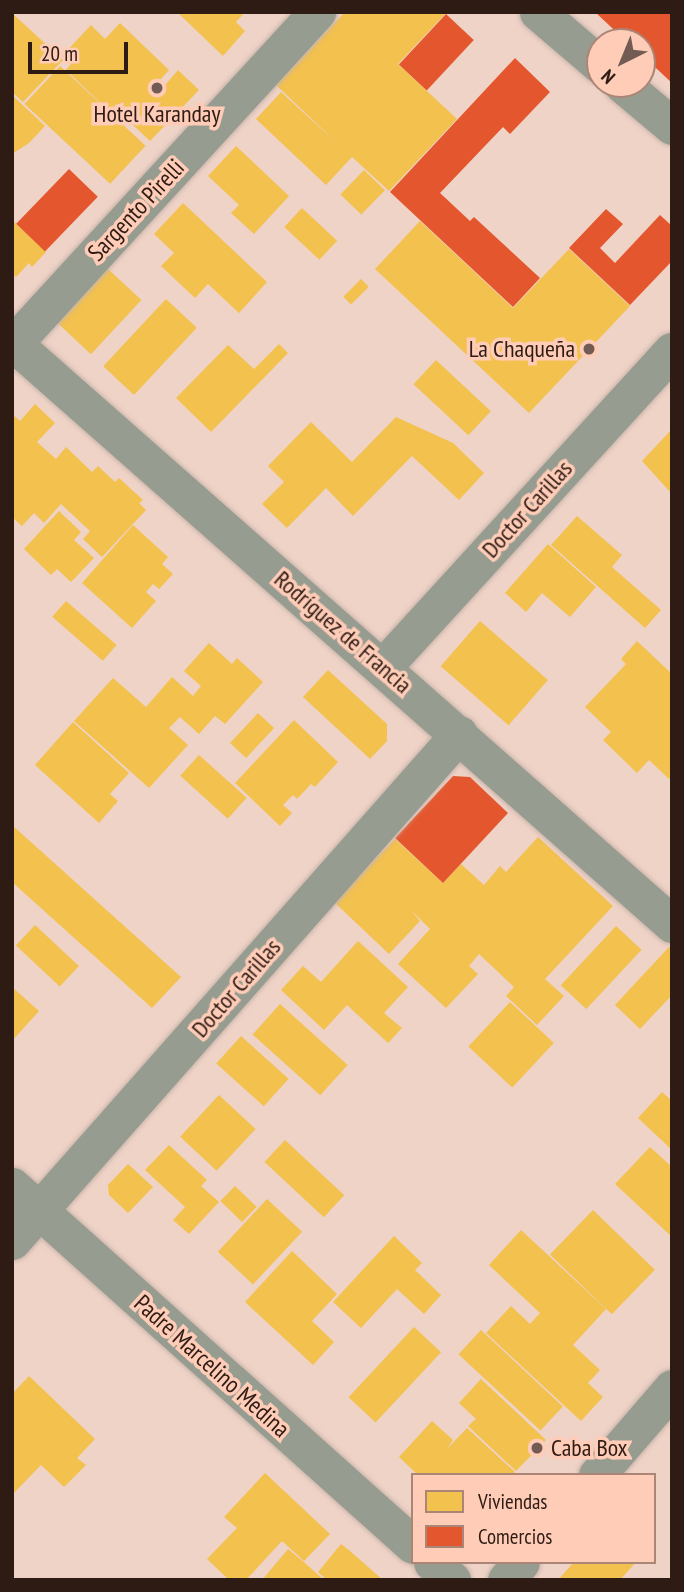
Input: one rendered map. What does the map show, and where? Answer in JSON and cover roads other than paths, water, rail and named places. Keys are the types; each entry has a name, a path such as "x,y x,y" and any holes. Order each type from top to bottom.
{"street":[{"name":"Sargento Pirelli","path":"13,343 317,12"},
{"path":"538,12 586,53"},
{"path":"639,98 672,126"},
{"name":"Rodríguez de Francia","path":"13,343 459,734 672,925"},
{"name":"Doctor Carillas","path":"383,667 672,351"},
{"name":"Doctor Carillas","path":"12,1241 459,734"},
{"name":"Padre Marcelino Medina","path":"12,1186 411,1543"},
{"path":"599,1473 672,1388"},
{"path":"434,1564 452,1580"},
{"path":"506,1580 519,1564"}],"place":[{"name":"Hotel Karanday","path":"157,88"},
{"name":"La Chaqueña","path":"589,349"},
{"name":"Caba Box","path":"537,1448"}]}
